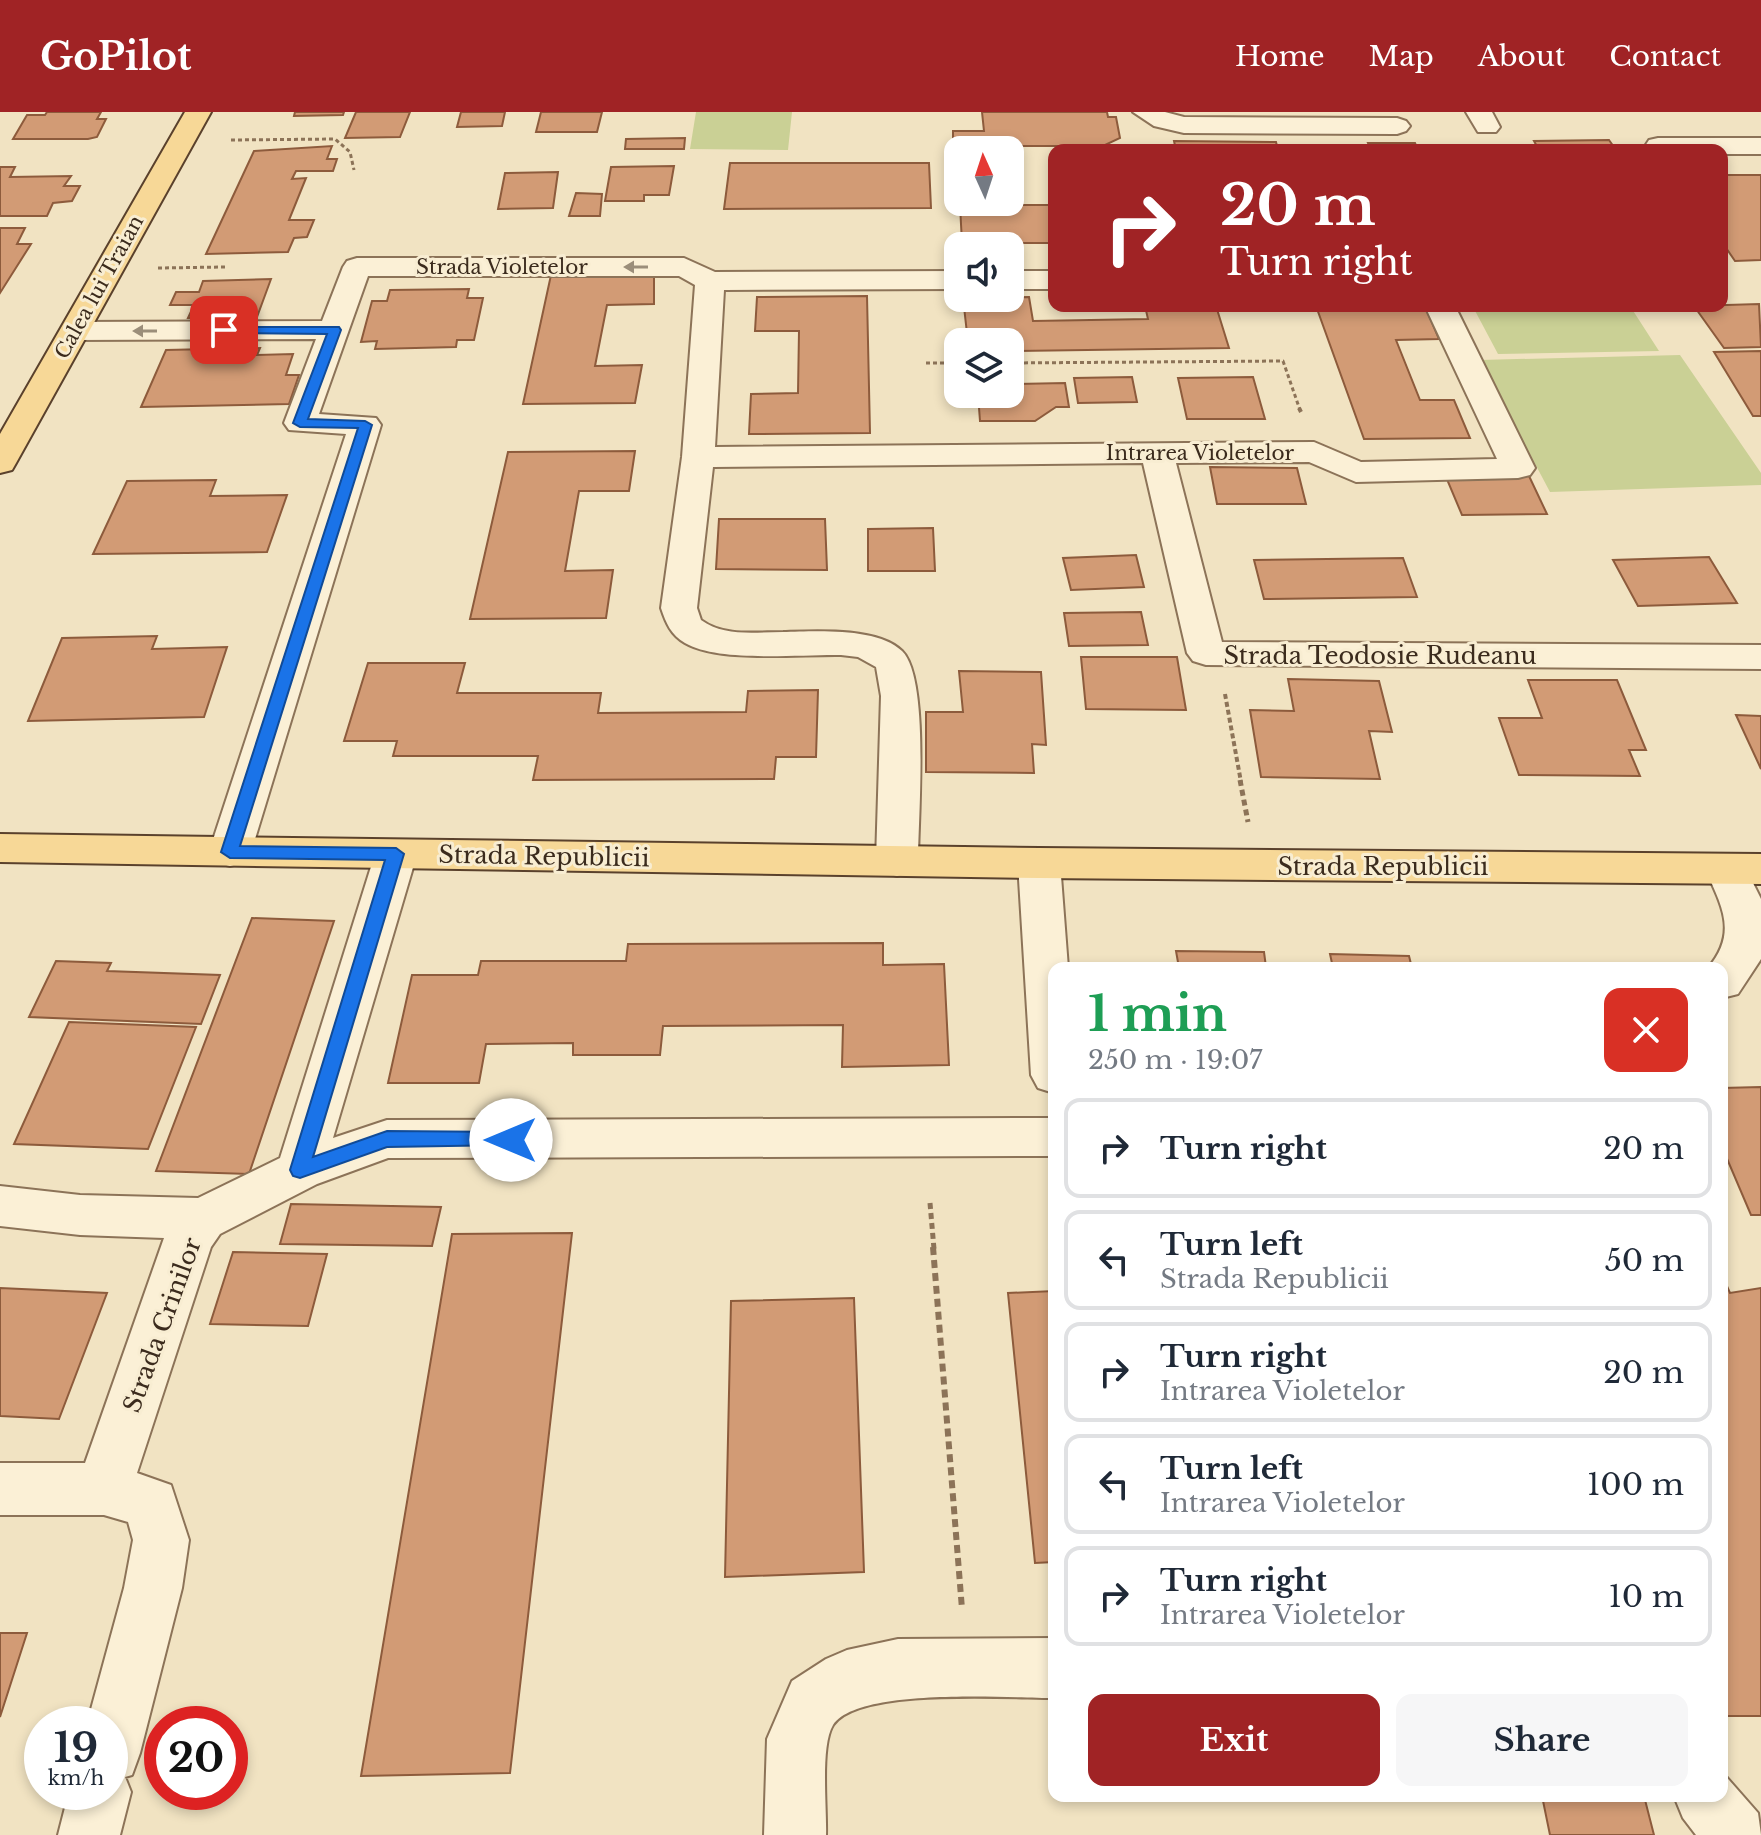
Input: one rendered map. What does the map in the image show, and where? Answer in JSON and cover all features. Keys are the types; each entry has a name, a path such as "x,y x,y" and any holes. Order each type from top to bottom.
{"main road":[{"name":"Calea lui Traian","path":"0,463 198,112"},
{"name":"Strada Republicii","path":"0,848 1039,863 1744,869"}],"street":[{"path":"1146,112 1163,121 1184,125 1397,126"},
{"path":"1728,146 1761,146"},
{"name":"Strada Violetelor","path":"335,330 357,267 684,267 710,281"},
{"path":"897,861 900,696 897,674 888,657 873,648 842,643 730,643 703,638 687,627 679,608 698,457 710,281 944,280"},
{"path":"1024,280 1048,280"},
{"name":"Intrarea Violetelor","path":"698,457 1314,452 1356,472 1518,468 1443,312"},
{"path":"75,331 335,330 300,423 365,425 230,852"},
{"name":"Strada Teodosie Rudeanu","path":"1157,453 1206,653 1761,657"},
{"path":"300,1170 396,854"},
{"path":"1039,863 1048,990"},
{"name":"Strada Republicii","path":"1728,977 1744,963 1752,937 1744,869"},
{"path":"300,1170 387,1139 1048,1137"},
{"name":"Strada Crinilor","path":"104,1489 189,1239 203,1219 300,1170"},
{"path":"0,1206 80,1215 203,1219"},
{"path":"0,1489 104,1489 151,1503 161,1540 153,1588 122,1706"},
{"path":"795,1835 797,1739 813,1702 847,1680 898,1669 1048,1668"},
{"path":"1710,1802 1736,1835"},
{"path":"89,1835 95,1810"}],"path":[{"path":"182,140 335,139 344,143 353,154 354,170"},
{"path":"110,268 225,267"},
{"path":"1024,363 1283,361 1314,452"},
{"path":"926,363 944,363"},
{"path":"1206,653 1223,683 1256,865"},
{"path":"930,1203 967,1668"}],"green space":[{"path":"696,112 792,112 788,150 690,149"},
{"path":"1476,312 1634,312 1659,351 1498,354"},
{"path":"1680,355 1761,473 1761,485 1550,492 1480,360"}],"building":[{"path":"47,112 101,112 97,119 106,119 97,137 88,139 13,139 27,115 45,115"},
{"path":"295,112 344,112 343,115 294,116"},
{"path":"356,112 410,112 400,137 345,138"},
{"path":"461,112 505,112 502,126 457,127"},
{"path":"541,112 602,112 597,132 536,132"},
{"path":"982,112 1107,112 1108,117 1116,117 1120,138 1107,144 1024,146 1024,136 953,136 953,131 984,131"},
{"path":"685,138 684,149 625,149 626,139"},
{"path":"1609,140 1612,144 1536,144 1534,141"},
{"path":"1174,141 1276,144 1175,144"},
{"path":"1368,143 1415,144 1368,144"},
{"path":"332,146 327,159 337,159 333,171 296,171 292,179 306,178 289,220 314,220 307,237 294,238 288,252 206,254 254,151"},
{"path":"730,163 929,163 931,208 724,209"},
{"path":"674,166 669,195 644,195 644,201 605,201 611,167"},
{"path":"0,167 15,167 10,177 71,176 64,186 80,186 72,201 53,203 47,216 0,216"},
{"path":"558,172 553,208 498,209 505,173"},
{"path":"1728,175 1761,175 1761,260 1735,261 1728,251"},
{"path":"576,193 602,194 600,216 569,216"},
{"path":"1024,205 1048,205 1048,243 1024,243 1024,232 961,232 961,216 1024,216"},
{"path":"0,228 25,228 17,244 31,244 0,293"},
{"path":"654,274 654,304 607,305 595,366 642,365 635,403 523,404 551,275"},
{"path":"271,279 257,317 188,318 194,305 170,305 176,292 199,292 203,281"},
{"path":"469,289 467,298 483,298 474,340 457,340 456,347 375,349 377,341 361,342 372,301 387,301 390,290"},
{"path":"867,296 870,433 749,434 751,394 798,393 799,331 755,331 757,297"},
{"path":"1024,297 1029,297 1033,321 1148,319 1146,312 1218,312 1229,348 1024,351 1024,328 966,328 965,312 1024,312"},
{"path":"1759,304 1761,347 1724,348 1698,312 1728,312 1728,305"},
{"path":"1318,312 1428,312 1439,339 1396,340 1420,400 1454,400 1470,438 1364,439"},
{"path":"260,348 257,355 293,354 286,375 299,375 289,404 141,407 166,350"},
{"path":"1761,351 1761,416 1753,416 1714,352"},
{"path":"1132,377 1137,402 1078,403 1074,378"},
{"path":"1253,377 1265,419 1187,419 1178,378"},
{"path":"1065,383 1069,407 1056,407 1035,421 980,421 979,408 1024,408 1024,384"},
{"path":"635,451 629,491 579,491 565,571 613,570 606,618 470,619 508,452"},
{"path":"1210,467 1297,468 1306,504 1217,504"},
{"path":"1529,476 1547,514 1462,515 1446,477"},
{"path":"216,480 210,496 287,495 267,552 93,554 127,481"},
{"path":"719,519 825,519 827,570 716,569"},
{"path":"933,528 935,571 868,571 868,529"},
{"path":"1136,555 1144,587 1071,590 1063,558"},
{"path":"1709,557 1737,603 1638,606 1613,560"},
{"path":"1403,558 1417,597 1264,599 1254,560"},
{"path":"1141,612 1148,645 1069,646 1064,613"},
{"path":"157,636 152,649 227,647 204,717 28,721 62,638"},
{"path":"1081,657 1177,657 1186,710 1086,709"},
{"path":"368,663 465,663 457,693 601,693 598,713 746,712 748,691 818,690 816,757 776,757 774,779 533,780 538,756 393,756 397,741 344,741"},
{"path":"959,671 1041,672 1046,745 1032,744 1034,773 926,772 926,712 963,712"},
{"path":"1288,679 1379,681 1392,732 1369,731 1380,779 1261,777 1250,710 1294,711"},
{"path":"1528,680 1617,680 1646,750 1629,750 1640,776 1519,775 1499,718 1542,718"},
{"path":"1736,715 1761,716 1761,769"},
{"path":"252,918 334,921 249,1174 156,1171"},
{"path":"883,943 883,965 944,964 949,1065 842,1067 843,1025 663,1026 660,1055 573,1055 573,1043 486,1044 479,1083 388,1083 412,975 478,975 481,961 626,961 628,944"},
{"path":"1176,951 1264,952 1265,962 1178,962"},
{"path":"1330,954 1409,956 1410,962 1332,962"},
{"path":"56,961 111,963 107,971 220,975 201,1024 29,1017"},
{"path":"69,1022 196,1027 148,1149 14,1144"},
{"path":"1761,1087 1761,1215 1751,1215 1728,1161 1728,1088"},
{"path":"291,1204 441,1207 432,1246 280,1244"},
{"path":"572,1233 510,1773 361,1776 452,1234"},
{"path":"233,1252 327,1254 308,1326 210,1324"},
{"path":"0,1288 107,1293 59,1419 0,1416"},
{"path":"1728,1288 1730,1293 1761,1288 1761,1716 1728,1716"},
{"path":"1048,1291 1048,1562 1035,1563 1008,1293"},
{"path":"854,1298 864,1572 725,1577 731,1301"},
{"path":"0,1633 27,1633 0,1717"},
{"path":"1543,1802 1646,1802 1654,1835 1550,1835"}],"route":[{"path":"224,330 335,330 300,423 365,425 230,852 396,854 300,1170 387,1139 511,1140"}]}
